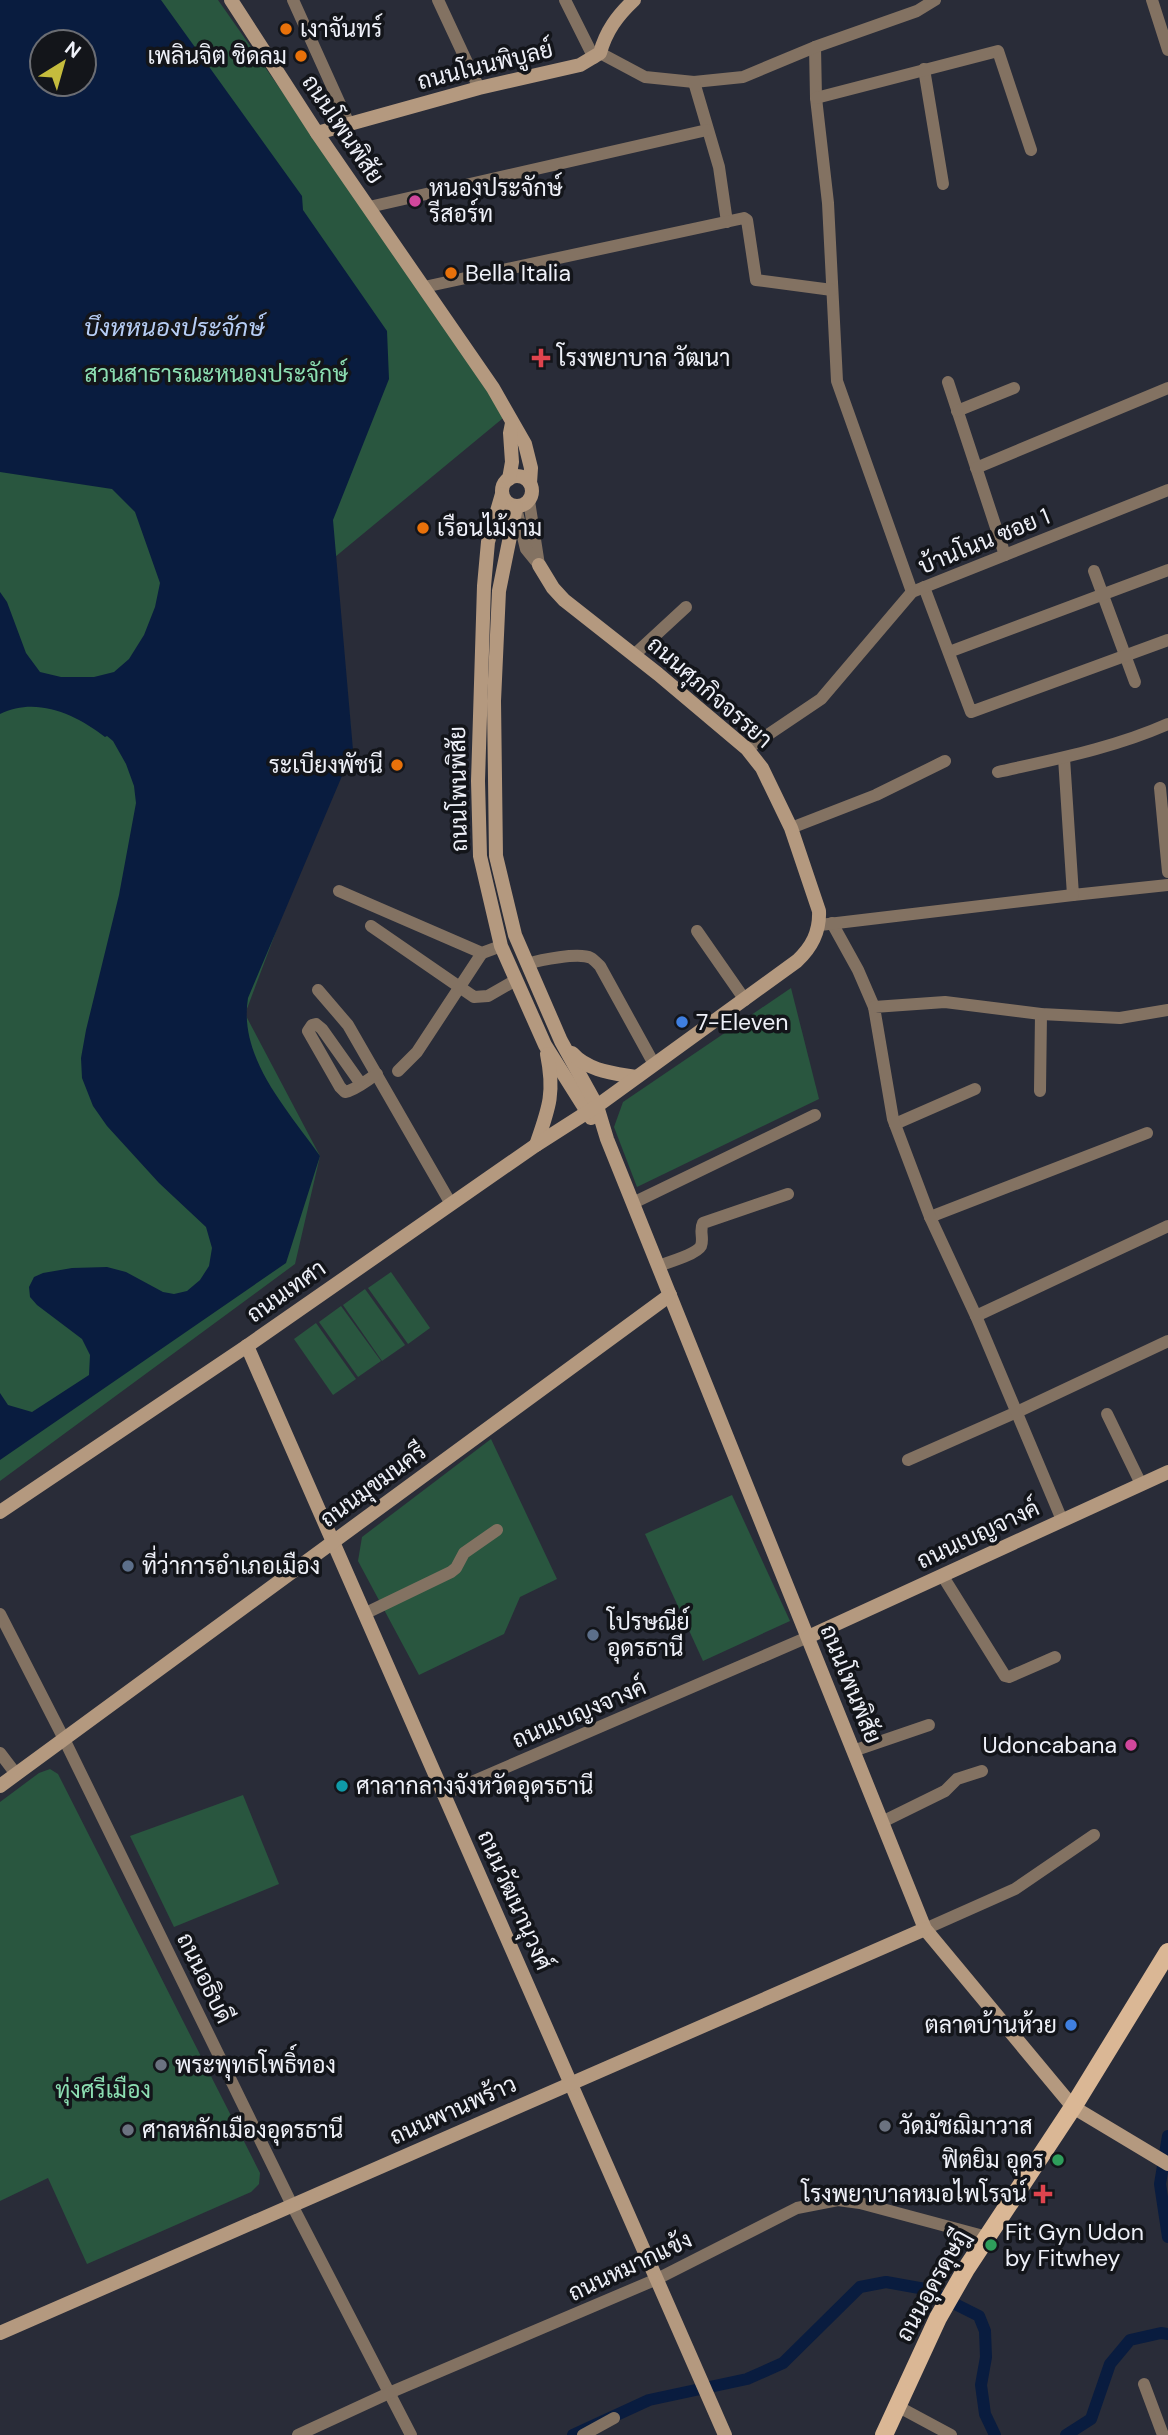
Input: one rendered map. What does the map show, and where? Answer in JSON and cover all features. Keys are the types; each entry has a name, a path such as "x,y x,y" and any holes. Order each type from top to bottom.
{"main road":[{"name":"ถนนอุดรดุษฎี","path":"884,2435 938,2318 966,2269 1073,2107 1168,1952"}],"street":[{"name":"ถนนโพนพิสัย","path":"231,0 317,133 493,388 512,423 520,432 529,457 530,483"},
{"path":"293,0 349,124"},
{"path":"438,0 479,88"},
{"path":"565,0 597,56 645,77 694,82 743,77 816,47 918,11 935,0"},
{"path":"597,56 605,35 634,0"},
{"path":"1152,0 1168,50"},
{"path":"816,47 816,98 828,203 837,381 918,589 949,652 971,712 1168,640"},
{"path":"816,98 998,51 1031,150"},
{"name":"ถนนโนนพิบูลย์","path":"317,133 479,88 580,65 597,56"},
{"path":"924,69 943,184"},
{"path":"694,82 719,167 727,222"},
{"path":"369,207 706,130"},
{"path":"424,287 744,218 747,220 753,274 757,282 832,290"},
{"path":"948,382 1005,555"},
{"path":"957,411 1014,388"},
{"path":"976,468 1168,388"},
{"name":"ถนนโพนพิสัย","path":"509,479 512,423"},
{"path":"520,476 530,483 533,492 522,504 510,505 502,494 503,485 509,479 520,476"},
{"name":"บ้านโนน ซอย 1","path":"747,749 821,699 918,589 1168,490"},
{"name":"ถนนโพนพิสัย","path":"502,494 488,542 484,586 478,781 480,856 501,946 545,1045 592,1110"},
{"name":"ถนนโพนพิสัย","path":"522,504 508,544 499,591 495,701 496,856 515,935 607,1139 925,1929 1073,2107 1168,2164"},
{"name":"ถนนศุภกิจจรรยา","path":"522,504 526,549 553,588 564,600 747,749 762,768 791,828 819,911 826,924"},
{"name":"ถนนศุภกิจจรรยา","path":"522,504 539,565"},
{"path":"508,544 526,549"},
{"path":"949,652 1168,570"},
{"path":"1094,572 1135,682"},
{"path":"634,655 686,607"},
{"path":"998,772 1064,758 1135,738 1168,724"},
{"path":"1064,758 1073,895"},
{"path":"791,828 876,795 945,761"},
{"path":"1160,788 1168,872"},
{"path":"592,1110 745,1000 808,950 826,924 1168,885"},
{"path":"339,891 482,953"},
{"path":"826,924 858,970 874,1007 885,1083 895,1124 930,1217 976,1316 1062,1520"},
{"path":"371,926 474,997 482,997 516,980"},
{"path":"696,931 745,1000"},
{"path":"398,1071 417,1052 482,953 501,946"},
{"path":"527,964 539,960 583,956 592,958 600,966 654,1064"},
{"path":"318,990 348,1025 451,1204"},
{"path":"874,1007 945,1003 1041,1014 1120,1018 1168,1010"},
{"path":"1040,1091 1041,1014"},
{"path":"361,1084 321,1029 316,1024 312,1025 308,1031 345,1092 361,1084 377,1074"},
{"path":"561,1041 580,1063 605,1072 636,1077"},
{"path":"536,1144 549,1108 552,1081 545,1045"},
{"path":"895,1124 975,1088"},
{"name":"ถนนเทศา","path":"0,1512 247,1346 536,1144 592,1110"},
{"path":"633,1203 815,1115"},
{"path":"930,1217 1147,1133"},
{"path":"658,1266 697,1251 701,1243 703,1223 788,1194"},
{"path":"976,1316 1168,1226"},
{"name":"ถนนมุขมนครี","path":"0,1786 670,1295"},
{"path":"908,1460 1168,1341"},
{"name":"ถนนวัฒนานุวงศ์","path":"247,1346 725,2435"},
{"path":"1107,1414 1141,1484"},
{"name":"ถนนเบญจางค์","path":"808,1637 1168,1472"},
{"path":"364,1614 451,1572 464,1553 496,1530"},
{"path":"942,1575 1005,1676 1009,1677 1055,1657"},
{"name":"ถนนอธิบดี","path":"1,1620 64,1739 292,2205 411,2435"},
{"name":"ถนนเบญงจางค์","path":"444,1794 808,1637"},
{"path":"853,1751 929,1725"},
{"path":"0,1753 16,1774"},
{"path":"882,1822 945,1791 957,1779 982,1771"},
{"path":"925,1929 1015,1889 1094,1835"},
{"name":"ถนนพานพร้าว","path":"0,2333 925,1929"},
{"name":"ถนนหมากแข้ง","path":"298,2435 657,2279 797,2208 838,2200 860,2203 987,2237"},
{"path":"1144,2384 1163,2435"},
{"path":"897,2406 951,2435"},
{"path":"583,2435 614,2418"}],"green space":[{"name":"บึงหหนองประจักษ์","path":"0,0 218,0 508,414 335,557 351,732 245,1014 320,1156 295,1264 0,1481"},
{"path":"791,988 819,1099 637,1187 614,1127 623,1102"},
{"path":"391,1272 430,1328 408,1344 368,1288"},
{"path":"365,1289 405,1345 382,1361 343,1305"},
{"path":"341,1306 381,1361 358,1377 319,1322"},
{"path":"316,1323 356,1379 333,1395 294,1339"},
{"path":"491,1439 557,1579 520,1597 504,1634 419,1675 358,1561 362,1537"},
{"path":"732,1495 790,1621 703,1661 645,1534"},
{"name":"ทุ่งศรีเมือง","path":"50,1769 58,1774 260,2173 259,2184 251,2192 87,2264 48,2178 0,2201 0,1802 39,1773"},
{"path":"243,1795 279,1884 174,1927 130,1836"}],"water":[{"name":"บึงหหนองประจักษ์","path":"0,0 161,0 302,196 303,210 387,331 389,379 333,520 353,750 248,998 247,1020 258,1062 281,1102 320,1156 286,1263 0,1460 0,1393 8,1405 32,1412 89,1375 90,1355 82,1339 30,1297 29,1287 34,1277 72,1268 107,1267 126,1272 163,1292 174,1294 187,1291 200,1280 209,1266 212,1248 206,1227 159,1183 107,1126 93,1106 82,1078 81,1058 86,1030 119,895 136,803 134,786 126,764 113,741 69,715 41,707 14,709 0,714 0,592 7,602 26,653 40,672 61,677 94,677 114,672 129,659 144,635 155,607 160,583 135,512 112,489 0,472"}],"waterway":[{"path":"1168,2136 1160,2184 1168,2237"},
{"path":"573,2435 649,2400 747,2379 783,2363 860,2287 886,2282 925,2289 979,2316 985,2331 986,2357 981,2385 985,2414 995,2435"},
{"path":"1066,2435 1091,2419 1110,2364 1130,2340 1168,2334"}],"place":[{"name":"เงาจันทร์","path":"286,29"},
{"name":"เพลินจิต ชิดลม","path":"301,56"},
{"name":"หนองประจักษ์ รีสอร์ท","path":"415,201"},
{"name":"Bella Italia","path":"451,273"},
{"name":"โรงพยาบาล วัฒนา","path":"541,358"},
{"name":"เรือนไม้งาม","path":"423,528"},
{"name":"ระเบียงพัชนี","path":"397,765"},
{"name":"7-Eleven","path":"682,1022"},
{"name":"ที่ว่าการอำเภอเมือง","path":"128,1566"},
{"name":"โปรษณีย์ อุดรธานี","path":"593,1635"},
{"name":"Udoncabana","path":"1131,1745"},
{"name":"ศาลากลางจังหวัดอุดรธานี","path":"342,1786"},
{"name":"ตลาดบ้านห้วย","path":"1071,2025"},
{"name":"พระพุทธโพธิ์ทอง","path":"161,2065"},
{"name":"วัดมัชฌิมาวาส","path":"885,2126"},
{"name":"ศาลหลักเมืองอุดรธานี","path":"128,2130"},
{"name":"ฟิตยิม อุดร","path":"1058,2160"},
{"name":"โรงพยาบาลหมอไพโรจน์","path":"1043,2194"},
{"name":"Fit Gyn Udon by Fitwhey","path":"991,2245"}],"park label":[{"name":"สวนสาธารณะหนองประจักษ์","path":"216,374"}]}
